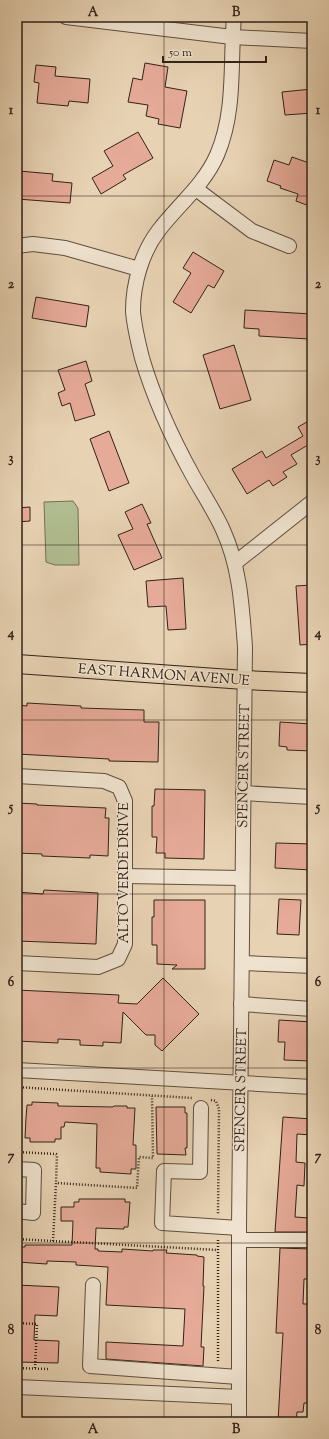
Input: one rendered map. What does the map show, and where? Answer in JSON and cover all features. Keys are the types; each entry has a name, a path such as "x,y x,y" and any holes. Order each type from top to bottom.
{"main road":[{"name":"EAST HARMON AVENUE","path":"17,664 245,680 312,683"}],"street":[{"path":"66,17 232,37 312,41"},
{"name":"SPENCER STREET","path":"234,17 230,108 217,156 208,173 196,189 159,230 146,252 139,269 134,299 134,323 138,343 152,389 178,449 223,530 236,563 244,627 245,680 240,1084 239,1422"},
{"path":"196,189 252,231 289,246"},
{"path":"17,246 33,244 65,248 139,269"},
{"path":"236,563 312,502"},
{"name":"ALTO VERDE DRIVE","path":"17,776 104,781 118,787 126,801 125,944 118,959 98,967 17,963"},
{"path":"243,793 312,797"},
{"path":"125,876 242,878"},
{"path":"242,963 312,966"},
{"path":"241,1004 312,1009"},
{"path":"17,1070 312,1087"},
{"path":"201,1108 200,1172 164,1171 162,1223 239,1234 312,1240"},
{"path":"17,1169 34,1170 33,1212 17,1211"},
{"path":"93,1285 90,1366 238,1377"},
{"path":"17,1388 239,1397"}],"path":[{"path":"56,1183 137,1188 139,1157 153,1158 152,1096"},
{"path":"17,1152 57,1155 53,1241"},
{"path":"17,1239 218,1250"},
{"path":"17,1323 37,1324 35,1369"},
{"path":"17,1368 48,1369"}],"green space":[{"path":"73,501 78,508 79,565 55,565 46,562 44,502"}],"building":[{"path":"145,63 168,67 165,87 187,91 180,128 158,124 159,119 146,116 148,105 128,102 133,78 142,80"},
{"path":"36,65 56,67 55,76 90,79 88,103 69,101 68,106 37,103 39,83 34,82"},
{"path":"312,89 312,113 285,115 282,92"},
{"path":"138,132 153,158 123,175 126,179 101,194 92,178 113,166 104,151"},
{"path":"292,157 312,164 312,207 296,201 298,194 280,188 281,186 267,181 274,160 289,165"},
{"path":"19,171 53,174 52,181 72,183 70,203 17,199"},
{"path":"193,252 224,271 214,288 208,285 191,313 173,302 191,273 183,268"},
{"path":"36,297 89,306 86,327 32,318"},
{"path":"245,310 311,314 309,339 259,336 259,329 244,328"},
{"path":"234,345 251,400 220,409 203,355"},
{"path":"86,361 92,381 85,384 95,415 75,421 70,403 62,406 58,393 65,390 58,370"},
{"path":"312,419 312,451 308,445 291,455 297,464 283,472 287,477 273,486 269,480 247,494 232,469 262,451 266,458 303,436 298,427"},
{"path":"109,431 129,483 109,491 90,439"},
{"path":"142,504 151,523 147,524 162,558 134,570 118,535 133,529 125,512"},
{"path":"30,507 30,521 17,522 17,508"},
{"path":"183,578 186,629 168,630 166,606 148,607 146,581"},
{"path":"312,585 312,644 300,645 296,586"},
{"path":"27,703 81,706 81,708 144,710 144,722 159,722 158,762 109,761 109,759 17,754 17,705 27,706"},
{"path":"280,722 312,724 312,751 287,750 287,747 279,746"},
{"path":"155,789 205,790 204,859 165,858 165,853 156,853 157,837 152,837 152,806 154,806"},
{"path":"17,803 106,808 105,818 109,818 108,856 90,855 90,858 42,856 42,854 17,853"},
{"path":"276,843 312,844 311,870 275,868"},
{"path":"44,890 98,893 96,944 17,941 17,892 43,894"},
{"path":"279,899 301,900 299,935 277,934"},
{"path":"154,900 205,900 205,969 172,969 177,965 157,964 157,945 152,945 152,917 154,917"},
{"path":"163,978 199,1014 162,1051 155,1045 155,1035 146,1035 123,1012 121,1043 103,1042 103,1046 80,1045 80,1040 58,1039 58,1043 17,1041 17,990 119,995 118,1003 137,1004"},
{"path":"279,1020 312,1022 312,1061 284,1060 285,1042 278,1042"},
{"path":"32,1102 58,1103 58,1106 127,1106 127,1108 135,1108 133,1145 136,1145 136,1169 131,1169 131,1174 100,1172 100,1168 96,1168 97,1124 65,1122 64,1127 61,1127 61,1139 55,1139 55,1142 30,1142 30,1138 25,1138 26,1118 27,1105 32,1105"},
{"path":"156,1107 185,1107 185,1113 187,1113 186,1155 157,1154"},
{"path":"283,1117 312,1119 312,1135 297,1134 296,1162 305,1163 304,1186 297,1185 295,1217 310,1218 309,1232 275,1232"},
{"path":"79,1199 125,1199 125,1202 130,1202 128,1227 124,1227 124,1229 96,1228 95,1249 98,1249 98,1251 122,1252 122,1249 153,1251 167,1250 166,1253 197,1255 204,1257 201,1347 204,1347 203,1366 106,1359 106,1342 183,1346 185,1309 106,1305 108,1267 76,1265 76,1262 47,1261 47,1264 17,1262 17,1247 25,1247 25,1245 72,1245 73,1221 61,1221 61,1207 74,1207 74,1202 79,1202"},
{"path":"280,1248 312,1249 312,1279 304,1279 303,1304 310,1304 308,1346 312,1346 309,1403 304,1403 303,1412 297,1412 296,1422 278,1422 283,1333 276,1333"},
{"path":"17,1285 59,1287 57,1316 35,1315 34,1340 59,1341 58,1363 17,1362"}]}
